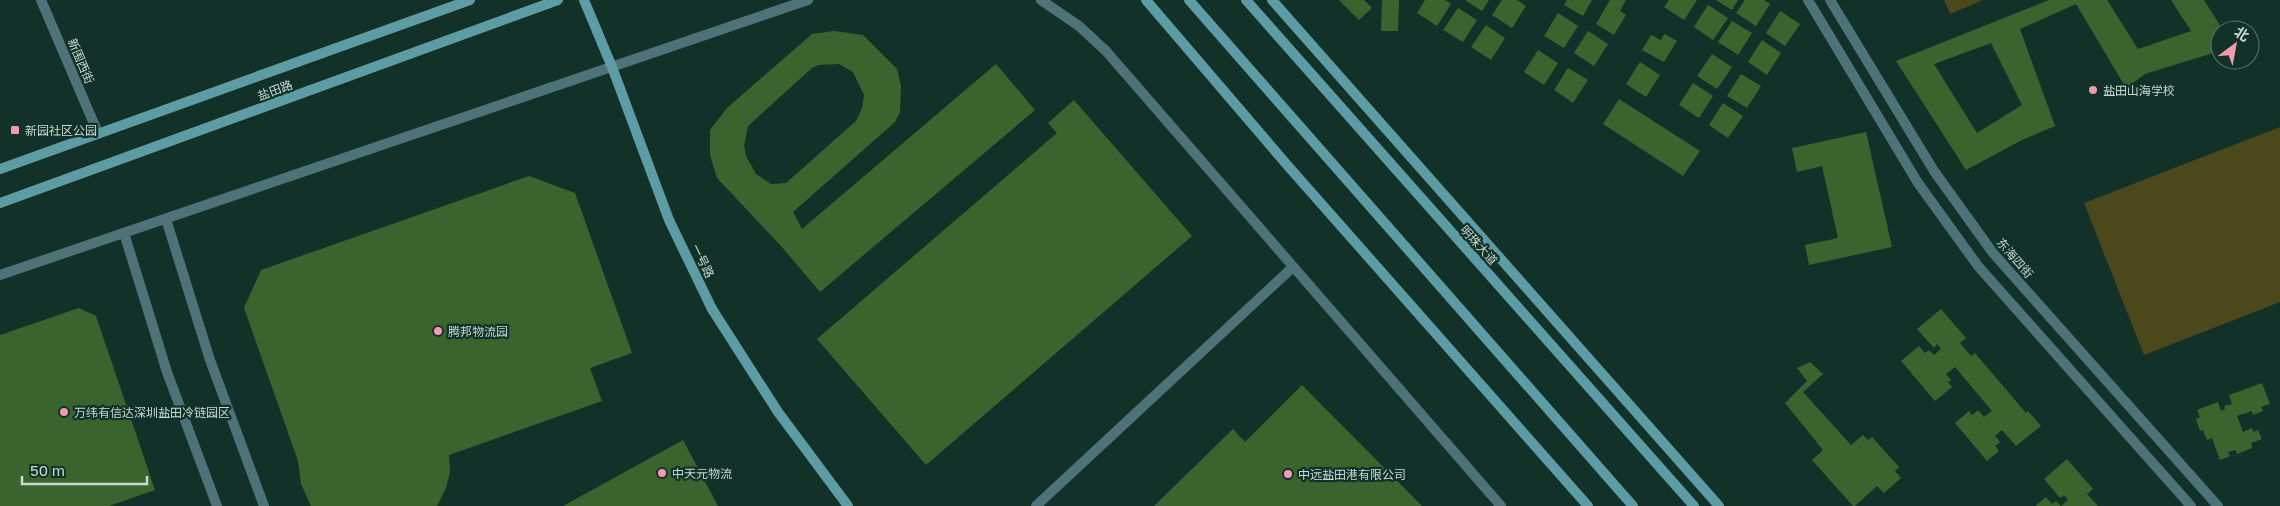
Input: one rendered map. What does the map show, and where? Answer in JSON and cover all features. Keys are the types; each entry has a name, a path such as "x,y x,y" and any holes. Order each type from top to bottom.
{"street":[{"name":"新围西街","path":"41,0 98,133"},
{"name":"盐田路","path":"0,169 470,0"},
{"name":"盐田路","path":"0,203 558,0"},
{"name":"一号路","path":"584,0 612,67 669,220 712,309 778,412 848,506"},
{"path":"0,275 808,0"},
{"path":"1041,0 1079,26 1106,51 1501,506"},
{"path":"1146,0 1288,166 1588,506"},
{"path":"1189,0 1633,506"},
{"name":"明珠大道","path":"1246,0 1694,506"},
{"name":"明珠大道","path":"1272,0 1719,506"},
{"path":"1808,0 1918,183 1978,266 2191,506"},
{"name":"东海四街","path":"1830,0 1934,171 1993,253 2218,506"},
{"path":"166,219 210,360 264,506"},
{"path":"124,233 167,372 217,506"},
{"path":"1036,506 1294,267"}],"shaded area":[{"path":"1944,0 1983,0 1950,14"},
{"path":"2280,127 2280,302 2144,355 2084,203"}],"building":[{"path":"1339,0 1364,0 1372,8 1359,20"},
{"path":"1382,0 1399,0 1398,31 1381,31"},
{"path":"1425,0 1445,0 1451,4 1437,26 1417,13"},
{"path":"1465,0 1489,0 1482,11"},
{"path":"1502,0 1517,0 1526,6 1512,28 1492,15"},
{"path":"1567,0 1592,0 1583,16 1564,5"},
{"path":"1610,0 1626,0 1620,11 1626,15 1614,35 1596,24"},
{"path":"1669,0 1697,0 1684,20 1664,7"},
{"path":"1716,0 1738,0 1732,10"},
{"path":"1745,0 1764,0 1770,4 1756,26 1736,13"},
{"path":"2049,0 2107,0 2138,49 2191,31 2171,0 2204,0 2217,20 2210,20 2210,54 2145,74 2126,88 2076,4 2020,29 2055,126 2022,140 1966,170 1896,61","holes":["1991,43 2022,105 1977,133 1934,64"]},
{"path":"1708,5 1728,18 1713,40 1694,27"},
{"path":"1458,8 1477,20 1463,42 1443,30"},
{"path":"1780,11 1800,24 1785,46 1766,33"},
{"path":"1558,13 1578,26 1564,48 1544,36"},
{"path":"1732,21 1752,33 1738,55 1718,42"},
{"path":"1486,25 1505,38 1491,60 1471,47"},
{"path":"834,31 863,35 897,69 901,86 900,112 895,122 793,212 802,229 996,64 1035,110 820,292 781,246 717,178 710,155 710,130 727,108 812,34","holes":["839,64 853,72 864,95 862,108 856,121 786,183 771,184 756,174 746,156 744,146 748,126 812,68 819,65"]},
{"path":"1588,31 1608,44 1594,66 1574,53"},
{"path":"1664,34 1677,41 1664,62 1642,50 1651,35 1661,40"},
{"path":"1762,40 1781,53 1767,75 1748,62"},
{"path":"1538,50 1558,63 1544,85 1524,72"},
{"path":"1712,54 1732,67 1717,89 1697,76"},
{"path":"1640,62 1660,75 1646,97 1626,84"},
{"path":"1568,68 1588,80 1573,103 1554,90"},
{"path":"1741,74 1761,86 1747,108 1727,96"},
{"path":"1693,83 1713,96 1699,118 1679,105"},
{"path":"1619,99 1700,151 1683,176 1603,124"},
{"path":"1074,100 1192,236 926,465 817,339 1057,133 1048,123"},
{"path":"1723,103 1743,116 1728,138 1709,125"},
{"path":"1866,132 1892,247 1809,265 1805,245 1838,238 1822,166 1797,172 1792,148"},
{"name":"腾邦物流园","path":"529,176 575,193 632,353 590,368 602,401 449,455 450,472 446,488 437,506 311,506 301,484 298,461 244,308 261,270"},
{"name":"万纬有信达深圳盐田冷链园区","path":"79,308 96,316 155,490 109,506 0,506 0,335"},
{"path":"1941,309 1966,338 1960,343 1971,356 1975,353 2026,413 2028,411 2041,426 2016,446 2002,430 1995,436 2000,442 1995,446 1999,451 1987,461 1955,423 1969,411 1972,415 1978,410 1984,417 1992,411 1955,367 1946,374 1951,380 1948,382 1952,387 1935,401 1901,361 1919,346 1925,353 1929,350 1934,355 1941,349 1937,344 1934,348 1917,329"},
{"path":"1810,362 1823,374 1803,392 1851,445 1863,435 1868,440 1872,437 1899,467 1895,471 1901,478 1884,493 1877,486 1855,506 1812,460 1823,450 1785,403 1807,381 1797,368"},
{"path":"2262,383 2270,404 2261,407 2263,411 2253,415 2252,411 2237,416 2243,432 2252,428 2253,432 2258,430 2262,439 2251,443 2252,448 2237,454 2236,450 2228,452 2230,456 2220,460 2212,438 2207,440 2203,430 2200,431 2196,419 2200,417 2197,410 2218,402 2221,411 2225,409 2224,406 2232,404 2229,395"},
{"name":"中远盐田港有限公司","path":"1302,385 1422,506 1154,506 1233,429 1245,442"},
{"name":"中天元物流","path":"683,440 718,506 563,506"},
{"path":"2067,459 2093,489 2087,494 2098,506 2061,506 2068,500 2064,495 2060,498 2044,479"},
{"path":"2046,497 2052,504 2056,501 2061,506 2035,506"}],"place":[{"name":"盐田山海学校","path":"2093,90"},
{"name":"新园社区公园","path":"15,130"},
{"name":"腾邦物流园","path":"438,331"},
{"name":"万纬有信达深圳盐田冷链园区","path":"64,412"},
{"name":"中天元物流","path":"662,473"},
{"name":"中远盐田港有限公司","path":"1288,474"}]}
